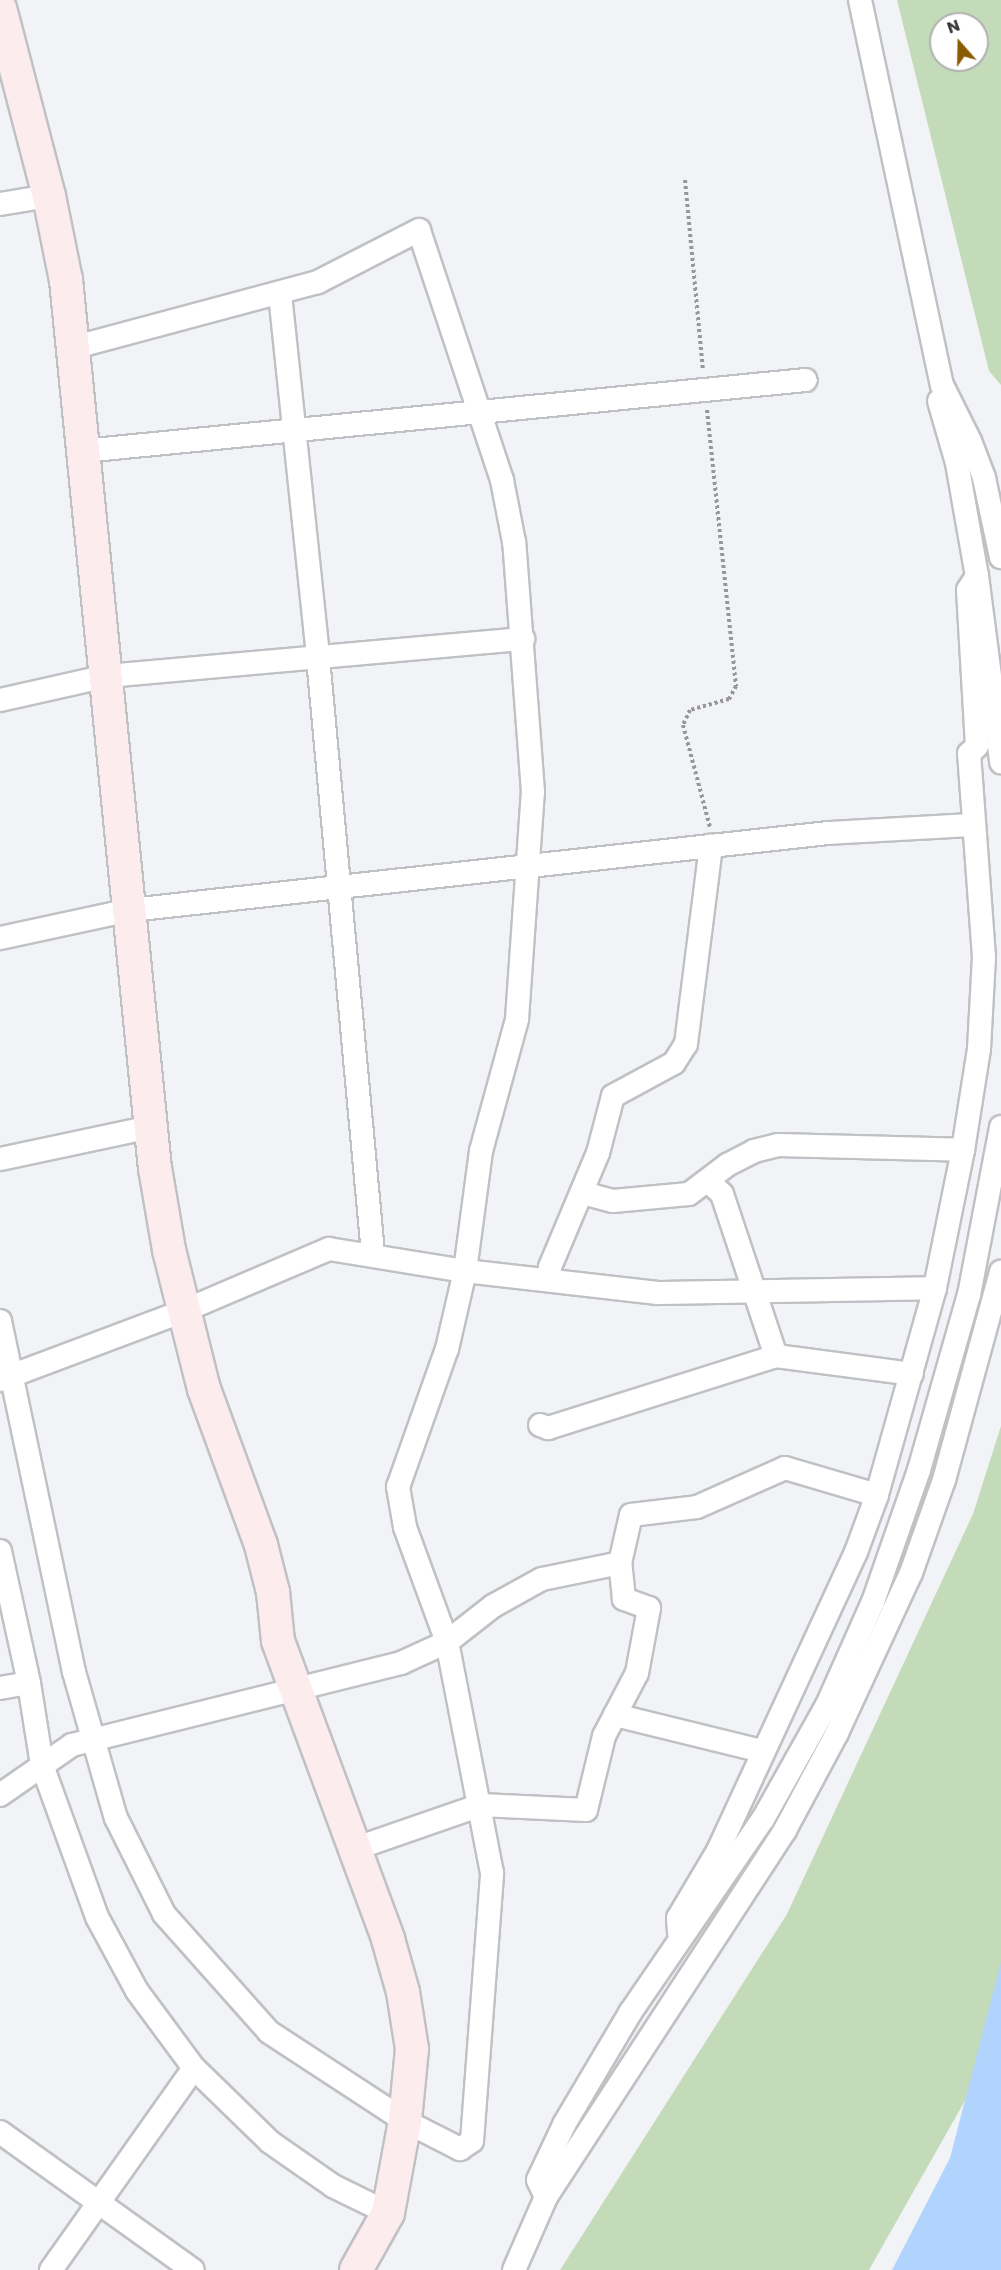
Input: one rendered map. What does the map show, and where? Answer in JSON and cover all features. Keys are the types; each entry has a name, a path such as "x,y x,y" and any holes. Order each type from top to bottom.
{"street":[{"path":"860,0 942,385 984,478 1001,557"},
{"path":"0,9 49,196 75,347 83,451 151,1127 182,1312 204,1389 261,1545 273,1592 278,1641 354,1849 403,1992 412,2049 405,2121 388,2213 356,2270"},
{"path":"0,204 49,196"},
{"path":"0,1321 6,1378 74,1672 95,1738 116,1818 164,1914 268,2032 405,2121 460,2149 472,2141 492,1874 481,1805 447,1642 405,1527 398,1487 447,1349 465,1271 482,1151 517,1019 533,792 523,639 510,521 502,480 418,230 318,282 75,347"},
{"path":"280,294 318,658 373,1253"},
{"path":"83,451 806,380"},
{"path":"942,385 938,398 957,463 977,576 1001,762"},
{"path":"680,1942 678,1918 719,1849 762,1751 856,1552 877,1495 935,1288 963,1150 979,1049 984,957 969,754 977,746 968,590 977,576"},
{"path":"0,700 106,676 523,639"},
{"path":"0,938 130,910 528,869 828,833 973,825"},
{"path":"548,1280 550,1267 583,1192 613,1096 674,1063 686,1044 711,846"},
{"path":"0,1160 151,1127"},
{"path":"546,2197 538,2180 565,2123 630,2013 763,1819 828,1703 873,1602 919,1470 969,1295 1001,1127"},
{"path":"583,1192 613,1200 664,1198 689,1194 727,1165 754,1151 778,1144 963,1150"},
{"path":"708,1181 722,1194 776,1356"},
{"path":"6,1378 182,1312 329,1249 373,1253 465,1271 658,1293 935,1288"},
{"path":"514,2270 546,2197 785,1830 837,1733 911,1573 930,1521 979,1361 1001,1272"},
{"path":"540,1425 548,1428 776,1356 912,1374"},
{"path":"354,1849 481,1805 586,1810 604,1736 637,1672 649,1608 624,1599 620,1563 631,1515 697,1507 785,1468 877,1495"},
{"path":"0,1551 29,1683 42,1765 97,1917 137,1991 194,2068 270,2142 333,2186 388,2213"},
{"path":"0,1795 72,1745 294,1687 401,1663 447,1642 493,1606 542,1579 620,1563"},
{"path":"0,1688 29,1683"},
{"path":"615,1715 762,1751"},
{"path":"51,2270 194,2068"},
{"path":"0,2132 193,2270"}],"path":[{"path":"685,180 736,686 729,699 690,710 683,725 709,823 711,846"}],"green space":[{"path":"897,0 1001,0 1001,385 989,371"},
{"path":"1001,1426 1001,2037 869,2270 560,2270 787,1914 973,1514"}],"water":[{"path":"1001,1962 1001,2270 892,2270 950,2158"}]}
